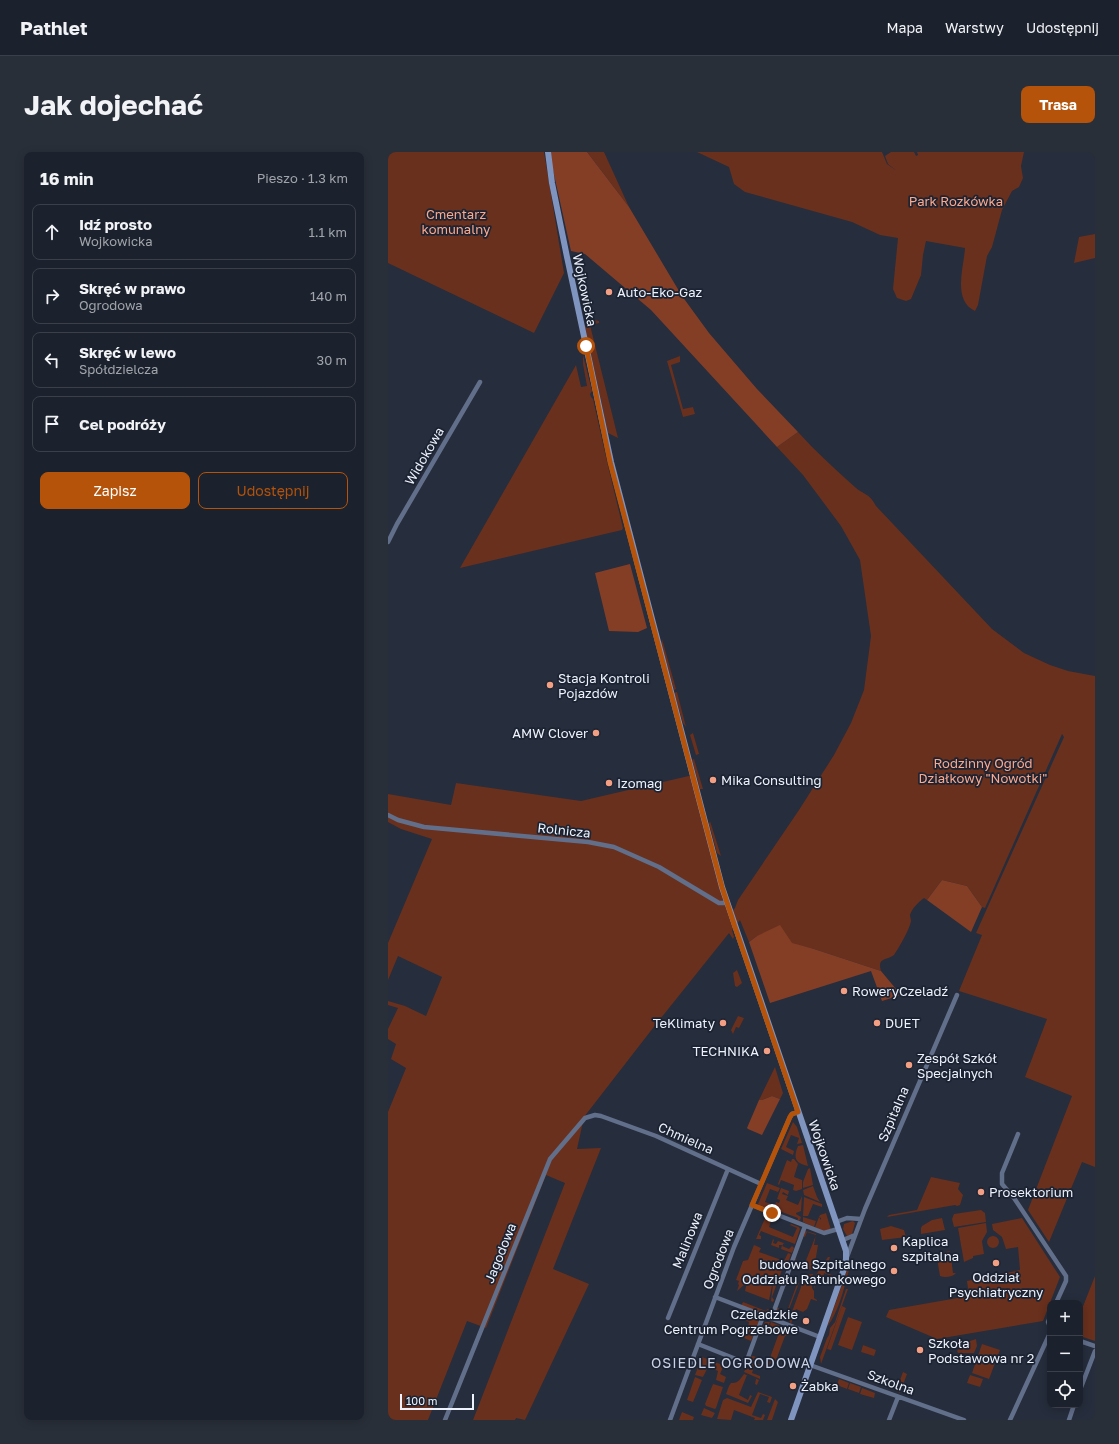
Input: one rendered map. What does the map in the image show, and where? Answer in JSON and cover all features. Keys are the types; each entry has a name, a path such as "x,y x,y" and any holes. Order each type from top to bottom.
{"street":[{"name":"Wojkowicka","path":"548,152 560,224 610,462 727,903 836,1222 846,1259"},
{"name":"Widokowa","path":"388,542 480,382"},
{"name":"Rolnicza","path":"388,815 398,820 424,827 588,842 614,847 658,867 719,903 727,903"},
{"name":"Szpitalna","path":"791,1420 861,1219 957,996"},
{"name":"Ogrodowa","path":"670,1420 734,1246 790,1117 792,1114 798,1112"},
{"name":"Jagodowa","path":"445,1420 550,1160 585,1118 595,1115 601,1116"},
{"name":"Chmielna","path":"601,1116 656,1136 761,1184"},
{"path":"1018,1134 1002,1173 1002,1184 1017,1203 1066,1276 1066,1280 1057,1300"},
{"name":"Malinowa","path":"668,1318 728,1169"},
{"path":"752,1205 824,1233 838,1229"},
{"path":"836,1222 847,1218 861,1219"},
{"path":"771,1319 805,1226"},
{"path":"842,1240 855,1235"},
{"path":"715,1297 820,1337"},
{"path":"698,1344 746,1363 763,1316"},
{"path":"1010,1420 1049,1336"},
{"path":"1083,1342 1095,1346"},
{"path":"1083,1382 1095,1351"},
{"name":"Szkolna","path":"810,1365 964,1420"},
{"path":"889,1420 898,1397"},
{"path":"1069,1420 1073,1408"}],"green space":[{"name":"Cmentarz komunalny","path":"388,152 544,152 564,273 534,333 388,263"},
{"path":"587,152 604,152 629,207"},
{"name":"Park Rozkówka","path":"697,152 882,152 887,164 897,171 888,164 885,156 891,152 914,152 916,156 918,155 917,152 1024,152 1021,166 1023,178 1019,187 1012,191 1002,210 992,247 987,256 978,305 975,311 968,306 961,291 965,248 926,241 921,275 911,299 906,301 897,298 893,289 898,238 880,235 852,222 745,192 734,184 729,167"},
{"path":"1095,234 1095,258 1074,263 1079,237"},
{"path":"593,320 599,321 599,323 590,325 618,438 608,433 585,327 587,323"},
{"path":"583,355 592,391 590,394 593,399 623,528 622,530 460,568 576,365 581,387 587,386"},
{"path":"680,356 680,362 671,365 683,409 693,407 695,414 683,417 667,361"},
{"name":"Rodzinny Ogród Działkowy \"Nowotki\"","path":"798,432 819,454 856,488 871,499 992,629 1024,653 1050,665 1068,671 1095,676 1095,1167 1082,1162 1049,1242 1028,1210 1072,1096 1025,1077 1047,1019 959,991 982,935 976,933 1064,737 1062,734 985,908 982,907 967,886 942,880 927,900 924,898 912,910 910,915 911,921 906,935 894,955 881,961 881,971 814,949 757,936 749,942 740,920 732,930 734,937 733,939 729,933 584,1117 577,1149 601,1148 553,1269 589,1284 525,1420 516,1418 515,1420 473,1420 565,1183 546,1175 486,1328 467,1321 428,1420 388,1420 388,1112 406,1068 391,1059 396,1044 388,1039 388,1029 398,1008 388,1005 388,1001 405,1006 426,1016 442,977 398,956 388,980 388,943 432,839 401,829 388,822 388,794 451,805 456,783 581,801 693,775 730,912 728,915 735,908 738,900 834,755 851,723 864,690 871,636 860,560 841,526 803,475 777,447"},
{"path":"662,639 676,689 674,690 661,643"},
{"path":"677,692 686,727 683,723 674,693"},
{"path":"693,733 699,754 696,755 690,735"},
{"path":"694,759 703,789 700,789 692,760"},
{"path":"710,821 721,856 717,853 709,824"},
{"path":"737,970 742,983 737,987 735,986 733,973"},
{"path":"738,1016 744,1018 739,1028 736,1027 733,1034 731,1030"},
{"path":"775,1067 783,1093 780,1099 772,1096 759,1100"},
{"path":"793,1122 797,1127 802,1143 797,1144 799,1138 791,1135 786,1147 794,1151 793,1155 781,1149"},
{"path":"803,1145 808,1166 798,1162 796,1159 798,1146"},
{"path":"792,1159 794,1159 798,1164 794,1177 802,1180 802,1189 796,1191 793,1190 794,1185 781,1180 779,1185 778,1184 787,1160 791,1162"},
{"path":"810,1168 813,1185 803,1188 803,1182 808,1169"},
{"path":"931,1177 960,1183 958,1189 963,1195 960,1205 887,1217 889,1215 917,1210"},
{"path":"767,1183 780,1188 778,1192 770,1189 765,1202 774,1205 771,1211 759,1207 758,1204"},
{"path":"813,1186 820,1202 804,1195 803,1190"},
{"path":"781,1188 789,1191 788,1195 783,1192 782,1194 788,1196 786,1200 798,1205 802,1196 801,1211 796,1213 801,1217 797,1222 798,1218 779,1211 778,1215 773,1212 776,1202 779,1203 780,1200 777,1199"},
{"path":"804,1197 822,1204 822,1207 813,1204 808,1216 803,1216"},
{"path":"981,1210 985,1213 986,1222 954,1227 952,1219 954,1214"},
{"path":"826,1213 831,1230 822,1231 815,1227 819,1217 820,1215"},
{"path":"766,1216 772,1218 769,1227 793,1237 797,1228 790,1225 799,1227 800,1229 795,1244 761,1231 759,1235 761,1236 761,1239 756,1239"},
{"path":"803,1217 816,1221 814,1227 803,1222"},
{"path":"942,1218 945,1230 921,1234 922,1226 932,1220"},
{"path":"1022,1218 1060,1277 1051,1300 1047,1300 1047,1311 1043,1321 937,1339 886,1317 889,1310 969,1296 967,1281 1020,1270 1018,1247 1006,1249 1002,1237 993,1230 992,1224"},
{"path":"853,1221 855,1223 852,1234 847,1236 843,1229 844,1224"},
{"path":"986,1223 987,1232 982,1241 984,1254 973,1256 973,1258 964,1262 958,1228"},
{"path":"891,1226 904,1230 906,1237 882,1240 880,1229"},
{"path":"805,1231 816,1235 807,1232 805,1237 803,1236"},
{"path":"816,1236 814,1245 818,1245 814,1269 805,1270 793,1267 795,1259 797,1260 795,1265 803,1268"},
{"path":"991,1236 995,1236 999,1242 995,1248 991,1248 987,1244 987,1240"},
{"path":"773,1239 773,1243 776,1244 778,1241 784,1243 782,1246 789,1249 792,1246 794,1248 792,1253 781,1249 782,1245 779,1245 779,1248 771,1245"},
{"path":"754,1245 761,1248 759,1252 784,1261 788,1253 791,1254 786,1269 782,1270 772,1297 774,1300 773,1302 771,1301 773,1284 756,1276 755,1279 772,1286 769,1300 745,1291 746,1286 744,1285 737,1291 739,1281 736,1280 743,1261 748,1260"},
{"path":"950,1251 946,1254 946,1258 951,1257 953,1273 956,1273 949,1277 940,1276 937,1258 938,1254"},
{"path":"828,1257 830,1257 825,1272 834,1277 824,1273 824,1282 818,1279 814,1289 816,1275"},
{"path":"849,1265 850,1266 841,1298 835,1314 827,1327"},
{"path":"813,1274 812,1288 814,1291 814,1298 817,1301 811,1299 807,1309 803,1312 796,1309 791,1324 789,1320 801,1287 801,1275"},
{"path":"1095,1276 1095,1341 1083,1337 1083,1306"},
{"path":"787,1279 799,1283 785,1320 775,1317 774,1314 777,1308 779,1308 776,1314 785,1317 797,1284 789,1281 787,1285 785,1285"},
{"path":"846,1289 848,1289 821,1364 820,1357 829,1335 830,1328 835,1322"},
{"path":"743,1302 766,1311 767,1309 770,1310 764,1314 741,1306"},
{"path":"842,1306 846,1308 831,1350 827,1349"},
{"path":"741,1314 752,1318 755,1315 759,1322 755,1330 748,1327 749,1322 739,1318"},
{"path":"848,1317 862,1322 852,1350 838,1345"},
{"path":"765,1322 770,1322 765,1333 760,1332"},
{"path":"771,1322 791,1330 789,1336 785,1336 775,1363 771,1362 769,1368 758,1365 767,1366 779,1333 771,1330 768,1335 767,1334"},
{"path":"747,1329 755,1331 751,1341 744,1338"},
{"path":"976,1339 977,1346 974,1353 958,1353 957,1351 962,1345"},
{"path":"982,1344 1000,1350 989,1379 972,1373"},
{"path":"863,1345 876,1350 874,1356 861,1352"},
{"path":"753,1356 759,1358 752,1373 760,1376 760,1379 744,1372 746,1368 750,1370 752,1363 748,1361 750,1357"},
{"path":"702,1357 724,1365 720,1374 726,1377 724,1383 716,1380 718,1371 708,1367 703,1377 695,1375"},
{"path":"903,1372 907,1374 900,1393 896,1391"},
{"path":"744,1374 747,1375 739,1395 748,1400 750,1395 752,1396 748,1403 726,1394 731,1383 737,1382"},
{"path":"970,1375 983,1379 980,1387 967,1383"},
{"path":"695,1377 702,1380 693,1402 687,1400"},
{"path":"752,1377 759,1380 757,1385 755,1384 756,1379"},
{"path":"839,1379 849,1383 847,1389 837,1385"},
{"path":"850,1383 861,1387 859,1393 848,1389"},
{"path":"713,1384 723,1387 715,1409 706,1406 705,1404"},
{"path":"862,1388 875,1393 874,1398 860,1394"},
{"path":"758,1392 772,1397 770,1403 767,1402 769,1397 760,1394 752,1415 761,1418 763,1414 765,1415 763,1420 754,1420 755,1418 734,1410 731,1420 717,1419 723,1400 727,1398 751,1407"},
{"path":"775,1399 778,1402 772,1420 767,1420"},
{"path":"704,1408 715,1413 712,1418 701,1415"},
{"path":"682,1412 694,1417 693,1420 679,1420"}],"shaded area":[{"path":"549,152 587,152 629,207 682,296 709,333 757,389 798,432 777,447 651,310 585,254 571,251"},
{"path":"630,564 647,628 638,632 609,631 595,573"},
{"path":"942,880 967,886 982,907 971,932 927,900"},
{"path":"780,925 792,943 881,971 901,995 882,1001 871,971 770,1003 749,942 757,936"},
{"path":"772,1096 780,1099 762,1135 748,1129 747,1128 759,1100"}],"place":[{"name":"Auto-Eko-Gaz","path":"609,292"},
{"name":"Stacja Kontroli Pojazdów","path":"550,685"},
{"name":"AMW Clover","path":"596,733"},
{"name":"Mika Consulting","path":"713,780"},
{"name":"Izomag","path":"609,783"},
{"name":"RoweryCzeladź","path":"844,991"},
{"name":"TeKlimaty","path":"723,1023"},
{"name":"DUET","path":"877,1023"},
{"name":"TECHNIKA","path":"767,1051"},
{"name":"Zespół Szkół Specjalnych","path":"909,1065"},
{"name":"Prosektorium","path":"981,1192"},
{"name":"Kaplica szpitalna","path":"894,1248"},
{"name":"Oddział Psychiatryczny","path":"996,1263"},
{"name":"budowa Szpitalnego Oddziału Ratunkowego","path":"894,1271"},
{"name":"Czeladzkie Centrum Pogrzebowe","path":"806,1321"},
{"name":"Szkoła Podstawowa nr 2","path":"920,1350"},
{"name":"Żabka","path":"793,1386"}],"district":[{"name":"OSIEDLE OGRODOWA","path":"731,1363"}],"route":[{"path":"586,346 610,462 722,887 798,1112 792,1114 790,1117 752,1205 772,1213"}]}
